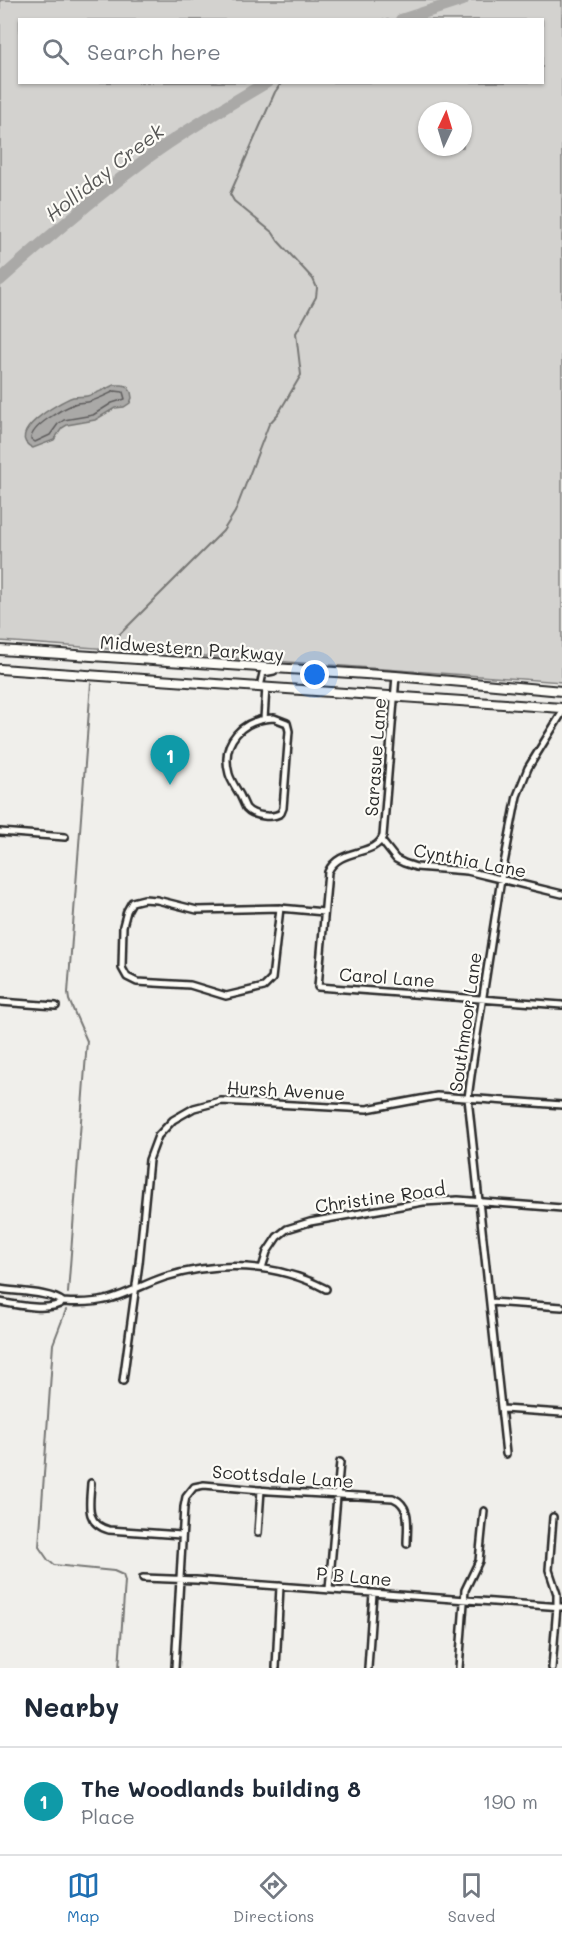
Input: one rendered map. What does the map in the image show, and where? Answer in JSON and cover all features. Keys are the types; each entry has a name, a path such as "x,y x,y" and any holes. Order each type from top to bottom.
{"main road":[{"name":"Midwestern Parkway","path":"0,650 396,676 562,691"},
{"name":"Midwestern Parkway","path":"4,669 562,708"},
{"path":"0,674 4,669"}],"street":[{"path":"264,718 263,673 305,670"},
{"name":"Sarasue Lane","path":"318,987 326,882 330,867 341,858 372,847 381,840 384,829 396,676"},
{"name":"Southmoor Lane","path":"506,1454 468,1098 501,879 517,796 528,768 562,713"},
{"path":"264,718 283,720 290,730 283,808 281,813 272,816 258,814 246,808 230,777 227,766 227,755 235,736 247,724 264,718"},
{"path":"0,832 65,837"},
{"name":"Cynthia Lane","path":"381,840 396,860 416,867 467,871 562,894"},
{"path":"280,908 272,979 264,987 226,996 189,985 137,982 127,977 122,968 123,926 128,907 136,900 157,900 197,910 280,908 324,912"},
{"name":"Carol Lane","path":"318,987 562,1005"},
{"path":"0,1002 56,1006"},
{"name":"Hursh Avenue","path":"123,1382 130,1339 149,1160 158,1136 173,1120 194,1108 221,1101 367,1110 428,1097 562,1105"},
{"name":"Christine Road","path":"262,1268 267,1252 277,1237 296,1226 423,1202 458,1200 562,1208"},
{"path":"0,1289 44,1296 63,1302 82,1303 108,1299 163,1278 195,1269 228,1267 262,1268 287,1273 312,1281 326,1289"},
{"path":"0,1302 37,1307 59,1305 63,1302"},
{"path":"490,1302 562,1307"},
{"path":"503,1409 562,1413"},
{"path":"329,1589 339,1462"},
{"path":"91,1483 89,1507 91,1517 100,1527 109,1530 181,1535"},
{"name":"Scottsdale Lane","path":"175,1668 181,1535 186,1497 194,1487 204,1485 393,1498 407,1509 406,1544"},
{"path":"258,1533 261,1490"},
{"path":"459,1668 464,1600 467,1583 480,1561 484,1511"},
{"path":"552,1668 560,1607 549,1570 553,1517"},
{"name":"P B Lane","path":"143,1578 329,1589 560,1607"},
{"path":"276,1668 280,1586"},
{"path":"368,1668 373,1593"}],"shaded area":[{"path":"0,0 562,0 562,682 0,641"}],"water":[{"path":"114,385 127,386 131,392 130,403 124,407 115,408 95,420 67,425 62,428 54,440 33,448 26,442 25,435 29,427 46,412 73,397 90,395"}],"waterway":[{"name":"Holliday Creek","path":"407,18 463,0"},
{"name":"Holliday Creek","path":"0,280 74,216 150,156 264,84"},
{"path":"112,642 223,531 235,512 269,424 278,414 301,375 296,333 316,297 317,288 313,279 273,233 234,201 230,194 281,84"},
{"path":"68,1293 87,1041 68,993 91,683"},
{"path":"66,1310 53,1344 39,1547 54,1565 114,1571 123,1575 125,1581 119,1668"}],"place":[{"name":"The Woodlands building 8","path":"170,785"}]}
